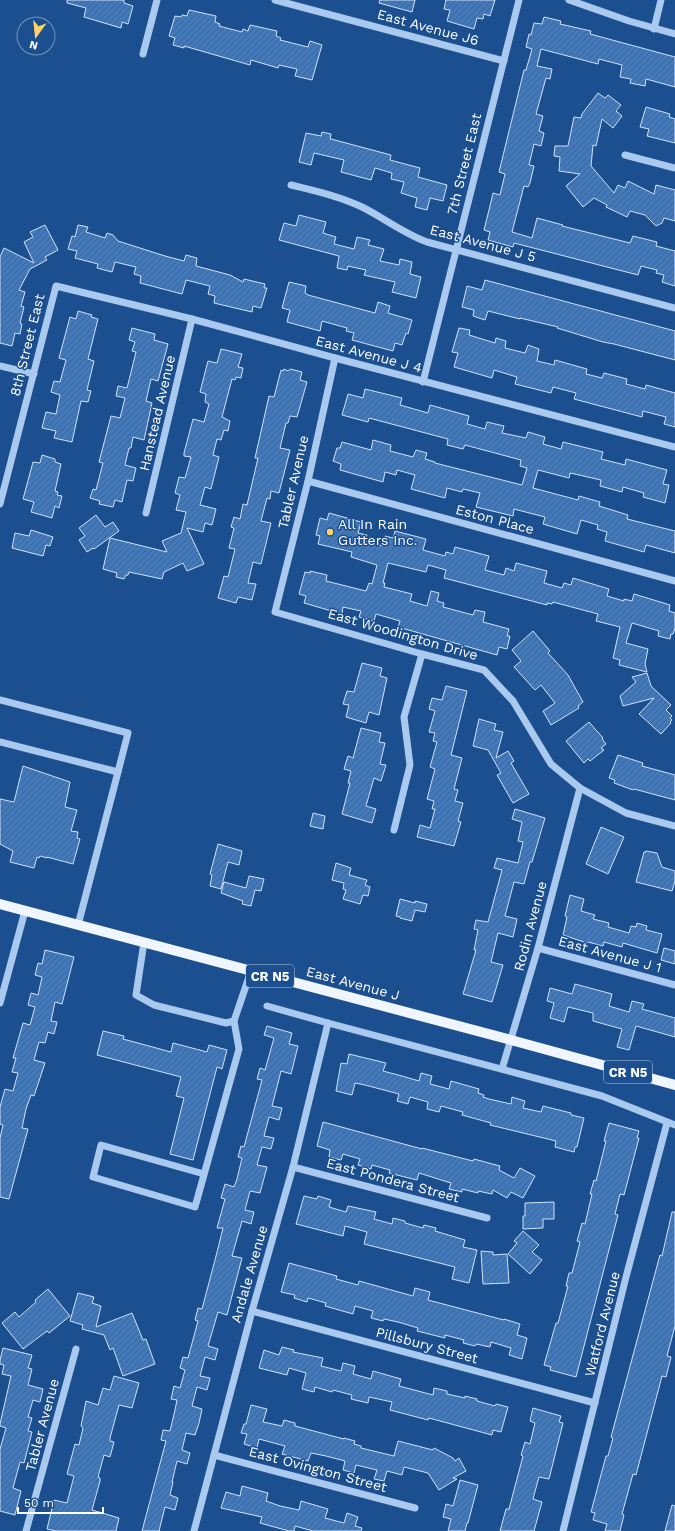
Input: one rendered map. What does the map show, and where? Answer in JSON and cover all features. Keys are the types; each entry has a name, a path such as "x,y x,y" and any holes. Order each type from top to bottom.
{"main road":[{"name":"East Avenue J","path":"0,904 675,1085"}],"street":[{"path":"144,54 157,0"},
{"name":"East Avenue J6","path":"275,0 504,61"},
{"name":"7th Street East","path":"423,382 519,0"},
{"path":"569,0 654,29 675,34"},
{"path":"654,29 661,0"},
{"path":"625,155 675,168"},
{"name":"East Avenue J 5","path":"291,185 344,199 363,208 403,232 415,237 675,308"},
{"name":"East Avenue J 4","path":"56,286 192,319 423,382 675,447"},
{"name":"8th Street East","path":"0,504 56,286"},
{"name":"Hanstead Avenue","path":"146,513 192,319"},
{"name":"Tabler Avenue","path":"275,612 308,481 335,358"},
{"path":"0,366 34,374"},
{"name":"Eston Place","path":"308,481 675,581"},
{"name":"East Woodington Drive","path":"275,612 484,670 513,702 551,764 580,788 626,813 675,826"},
{"path":"394,830 410,765 404,717 422,654"},
{"path":"0,700 128,733 78,925"},
{"path":"0,742 118,772"},
{"name":"Rodin Avenue","path":"502,1069 538,948 580,788"},
{"path":"0,1003 25,911"},
{"path":"144,942 136,995 154,1005 226,1023 234,1021"},
{"name":"East Avenue J 1","path":"538,948 675,985"},
{"path":"204,1174 102,1145 93,1178 195,1207 204,1174 238,1049 234,1021 251,971"},
{"path":"267,1006 602,1096 675,1125"},
{"name":"Andale Avenue","path":"194,1531 252,1311 293,1167 328,1023"},
{"name":"Watford Avenue","path":"563,1531 596,1403 626,1277 667,1123"},
{"name":"East Pondera Street","path":"293,1167 487,1218"},
{"name":"Pillsbury Street","path":"252,1311 596,1403"},
{"name":"Tabler Avenue","path":"26,1531 76,1349"},
{"name":"East Ovington Street","path":"214,1454 415,1508"}],"building":[{"path":"67,0 124,0 124,3 133,6 128,24 122,22 121,28 84,17 86,8 67,3"},
{"path":"380,0 415,0 412,12 379,3"},
{"path":"446,0 495,0 490,16 484,14 483,19 477,18 474,29 447,21 450,10 444,9"},
{"path":"189,10 216,16 215,22 220,24 219,26 242,32 243,29 248,31 250,25 277,31 276,36 281,38 280,40 308,47 310,41 322,45 312,80 295,76 297,69 279,65 278,68 251,60 250,65 184,46 184,48 173,45 175,38 169,36 175,16 187,16"},
{"path":"544,17 561,21 560,24 591,31 590,34 675,57 675,87 646,79 645,86 630,83 631,79 620,77 622,65 599,59 598,64 541,49 537,66 552,69 550,79 546,78 536,114 543,116 539,131 544,133 541,146 534,144 529,165 534,166 530,183 528,187 524,186 512,232 532,238 537,218 563,225 562,226 630,243 633,236 657,242 656,246 675,251 675,286 662,282 664,275 656,273 657,270 641,266 638,275 514,243 513,247 488,240 490,232 484,230 493,193 500,195 505,174 499,172 524,70 526,70 532,49 526,47 529,34 531,35 534,23 542,24"},
{"path":"598,93 605,98 608,95 621,105 616,111 622,116 613,128 602,119 596,146 593,145 591,166 614,193 618,185 625,188 628,181 654,194 656,185 675,190 675,221 664,218 662,223 656,226 645,215 630,211 627,217 606,207 607,205 594,198 583,207 566,186 580,174 559,171 560,157 554,156 555,146 568,146 574,117 581,118 582,114"},
{"path":"646,107 670,114 669,117 675,119 675,143 647,136 649,129 640,127"},
{"path":"322,132 331,134 330,139 391,155 390,160 420,168 418,177 447,185 443,201 430,198 427,210 415,207 417,198 401,193 404,182 391,179 392,173 375,168 371,180 341,172 344,160 314,153 311,165 299,162 306,133 321,136"},
{"path":"299,215 326,222 323,233 336,237 334,244 354,249 357,237 370,240 368,245 384,249 380,261 399,265 400,259 412,262 410,274 421,277 416,298 392,292 395,282 364,275 366,270 348,266 347,270 337,268 339,256 279,240 284,223 296,226"},
{"path":"45,225 58,250 45,257 47,260 30,269 19,290 25,292 21,306 24,307 20,323 22,324 20,334 15,333 12,346 0,343 0,257 4,248 34,263 24,242 33,237 30,232"},
{"path":"78,225 88,227 86,232 105,238 107,233 113,235 118,241 165,256 184,261 186,255 197,258 196,266 230,275 243,282 244,279 265,284 264,288 267,288 261,308 253,306 252,312 214,303 215,296 208,294 210,286 186,280 182,294 140,283 141,276 134,274 136,267 115,262 112,272 97,268 98,264 75,258 77,251 68,249 72,236 75,237"},
{"path":"485,280 675,331 675,360 603,342 557,328 558,327 488,311 485,320 473,316 474,310 462,307 467,286 482,290"},
{"path":"289,282 306,286 305,293 308,295 375,313 378,302 390,306 388,313 412,320 408,334 406,333 402,345 395,343 393,351 352,340 354,333 346,331 347,328 322,321 320,331 287,322 290,310 282,308"},
{"path":"78,311 92,315 91,317 98,319 88,359 94,361 87,390 91,391 88,402 81,401 72,442 54,438 56,431 42,428 46,412 56,414 60,395 51,392 54,381 60,382 66,360 59,358 70,317 76,319"},
{"path":"132,328 155,334 154,340 168,344 158,381 151,379 146,401 152,403 144,440 133,437 131,448 129,448 125,465 136,468 133,481 127,480 122,502 115,500 113,507 99,504 100,501 90,498 93,489 96,490 103,463 99,462 111,416 120,418 125,398 116,396 118,386 127,388 136,352 132,351 135,342 129,340"},
{"path":"459,328 470,330 469,335 495,343 496,338 506,341 505,348 525,353 528,345 539,349 537,361 554,365 555,360 587,369 586,374 602,378 604,373 627,379 626,384 645,389 646,385 675,393 675,427 664,424 666,417 643,411 642,417 574,399 576,393 553,387 551,393 515,384 517,377 494,370 492,378 454,367 458,353 452,352"},
{"path":"221,349 242,354 238,367 243,368 241,378 236,377 235,380 232,379 222,417 230,421 228,431 224,430 221,440 217,439 213,455 219,457 211,489 205,487 200,505 216,509 212,525 205,523 203,532 187,528 204,564 187,571 183,563 164,572 162,579 129,572 124,579 116,577 117,573 103,569 110,538 167,552 162,541 181,533 186,512 176,510 180,495 175,493 179,477 185,478 191,457 184,456 184,453 193,419 204,422 209,404 205,402 206,394 200,392 208,361 217,363"},
{"path":"284,369 288,371 290,369 302,372 300,380 307,382 297,417 290,416 288,423 286,423 280,448 290,450 279,493 271,491 270,499 267,498 261,521 271,523 261,564 253,562 248,583 256,584 252,600 238,597 236,603 218,598 224,576 228,577 235,549 229,548 234,528 231,527 234,517 240,519 243,504 247,505 258,458 255,458 269,396 274,397 281,370 283,371"},
{"path":"365,389 402,398 400,405 428,413 430,405 469,416 467,424 485,429 487,422 504,426 502,433 526,438 528,432 545,437 543,444 561,449 563,442 603,452 601,459 625,465 626,459 667,470 663,484 669,485 665,503 643,497 644,493 623,487 622,492 600,486 601,480 570,473 569,478 538,470 533,488 578,500 579,496 600,502 599,506 628,515 627,519 675,531 675,553 646,545 644,552 605,541 607,532 597,529 598,525 581,520 577,534 543,524 545,517 514,509 513,516 476,507 480,493 463,489 462,492 447,488 445,498 411,489 415,475 397,470 396,475 385,472 383,482 340,470 341,464 333,461 337,448 340,448 342,442 371,450 373,440 391,445 390,451 413,457 416,450 427,453 425,459 435,463 522,485 527,468 520,466 521,460 465,445 463,449 447,445 448,439 369,418 368,422 342,415 348,394 363,398"},
{"path":"42,455 55,459 55,462 61,464 55,491 58,492 57,495 62,496 59,508 55,506 52,518 31,512 34,502 23,499 33,462 40,463"},
{"path":"329,513 361,522 358,533 367,535 365,541 383,546 385,536 393,538 395,531 426,539 423,550 445,556 446,552 453,554 455,547 489,556 485,570 504,575 506,568 514,571 516,563 547,571 544,583 562,588 564,583 571,585 573,578 609,589 607,596 624,601 624,599 632,601 634,594 670,605 669,611 675,613 675,628 673,634 671,634 670,639 658,636 659,631 632,623 626,643 648,649 645,664 647,672 619,665 620,660 613,658 620,627 596,621 598,614 553,602 552,604 547,603 547,605 444,578 446,570 428,565 426,572 388,563 383,583 385,583 384,587 412,594 410,601 427,606 431,591 439,593 437,601 444,603 443,607 473,615 475,610 485,612 483,622 509,629 507,636 510,636 507,649 499,647 497,655 398,627 400,621 376,614 374,621 359,617 361,611 343,607 342,614 304,603 306,596 299,594 305,572 310,573 310,571 327,575 326,581 366,591 369,583 372,584 377,565 351,557 352,552 318,544 320,536 316,535 320,518 327,520"},
{"path":"96,515 105,527 113,522 119,531 94,549 93,548 87,552 79,540 85,536 79,528"},
{"path":"31,530 53,537 50,546 46,545 43,556 12,548 15,533 29,536"},
{"path":"533,631 550,651 548,653 568,675 583,702 578,706 579,708 551,725 543,711 555,703 541,685 535,690 514,667 521,661 512,650"},
{"path":"362,663 382,668 380,676 387,678 379,715 369,712 366,723 346,717 349,705 343,704 347,691 354,692"},
{"path":"647,673 651,686 671,705 666,710 672,716 670,718 672,720 670,722 671,723 661,734 639,714 654,698 623,706 620,696 636,682 632,677"},
{"path":"446,686 467,691 451,755 462,758 454,789 458,790 455,801 463,803 458,821 461,822 454,846 417,837 420,825 430,828 435,809 432,809 434,801 427,799 435,769 430,767 437,742 433,741 435,733 429,732 435,711 429,709 432,698 442,700"},
{"path":"479,719 496,724 494,730 503,732 496,758 508,751 514,761 511,763 529,794 513,803 497,775 501,773 488,750 473,746"},
{"path":"589,722 603,738 602,739 606,744 601,748 604,750 590,761 588,759 584,763 566,741"},
{"path":"361,728 381,733 379,742 385,743 380,764 386,765 381,781 374,778 366,806 376,809 372,823 342,814 350,783 348,783 351,771 344,769 348,756 353,758"},
{"path":"618,755 643,763 642,766 675,775 675,800 634,789 633,790 614,783 615,780 609,778"},
{"path":"23,766 70,782 65,807 77,810 71,831 78,832 77,838 80,839 73,864 40,856 39,858 37,857 34,868 10,862 13,851 0,844 0,799 14,802"},
{"path":"515,809 545,818 524,884 514,882 505,916 517,919 513,937 498,933 491,962 503,965 492,1002 463,994 476,950 474,950 478,930 474,929 476,920 488,922 502,870 494,868 497,858 518,863 523,842 518,841 522,822 512,819"},
{"path":"313,813 325,816 323,829 310,826"},
{"path":"601,827 624,837 608,874 586,864"},
{"path":"218,844 242,851 239,865 228,862 221,889 210,886 212,875 210,874"},
{"path":"644,852 657,853 662,867 675,871 675,881 672,891 636,882"},
{"path":"336,863 351,868 349,875 367,880 365,885 370,887 368,896 363,895 360,904 343,899 346,890 343,889 344,883 332,880"},
{"path":"249,876 264,879 261,891 255,890 251,906 242,904 243,901 221,893 224,882 246,888"},
{"path":"570,895 584,899 581,911 595,915 593,919 609,923 608,927 629,933 631,926 636,927 637,923 647,926 646,930 662,934 657,953 623,943 622,947 604,942 603,946 587,943 563,935 567,917 565,916"},
{"path":"400,899 415,903 415,901 427,904 425,912 415,910 412,921 396,916"},
{"path":"664,948 675,951 675,964 661,960"},
{"path":"45,950 74,957 62,1004 55,1002 51,1021 57,1022 54,1034 48,1032 45,1043 39,1042 34,1060 45,1063 34,1096 31,1095 26,1109 22,1128 28,1129 9,1199 0,1197 0,1138 3,1125 0,1124 0,1107 5,1089 13,1091 18,1073 12,1072 16,1058 13,1058 23,1023 30,1025 35,1007 28,1005 31,993 38,995 42,977 35,975 38,963 42,964"},
{"path":"575,984 612,994 609,1006 629,1012 632,1001 644,1004 642,1009 675,1018 675,1037 636,1026 629,1050 617,1047 622,1029 593,1021 593,1013 568,1007 564,1022 550,1018 554,1003 547,1001 550,988 572,994"},
{"path":"267,1026 292,1033 289,1044 298,1046 291,1074 281,1071 272,1106 282,1108 279,1120 269,1117 264,1136 274,1138 271,1149 262,1147 257,1165 267,1167 260,1193 250,1191 245,1210 254,1212 251,1224 242,1221 232,1256 242,1258 227,1315 218,1312 208,1346 218,1349 215,1360 205,1357 200,1376 210,1378 207,1390 197,1387 192,1406 202,1409 199,1423 195,1435 186,1433 182,1450 190,1453 187,1464 177,1461 170,1495 178,1498 175,1510 165,1507 159,1531 142,1531 166,1441 161,1440 163,1430 170,1431 175,1410 177,1400 171,1399 174,1386 180,1388 185,1370 180,1368 183,1357 188,1358 198,1321 195,1320 198,1308 202,1309 223,1228 217,1228 225,1199 221,1198 225,1184 234,1187 237,1179 242,1158 238,1157 241,1146 244,1147 262,1080 257,1079 260,1068 265,1070 274,1038 264,1035"},
{"path":"103,1031 124,1036 123,1039 171,1052 173,1043 207,1052 209,1045 227,1050 222,1069 217,1067 193,1160 170,1154 184,1098 176,1096 181,1077 97,1055"},
{"path":"349,1054 386,1063 383,1071 419,1081 421,1073 432,1076 430,1084 449,1089 451,1081 479,1089 478,1093 489,1099 511,1104 512,1097 525,1101 523,1108 541,1112 543,1106 584,1118 577,1147 575,1147 574,1152 555,1147 556,1141 490,1125 491,1123 462,1115 463,1112 441,1106 439,1112 427,1109 428,1102 410,1097 408,1104 397,1101 399,1094 365,1085 355,1083 352,1095 336,1091 341,1063 347,1064"},
{"path":"323,1122 422,1149 473,1161 474,1159 500,1166 499,1170 514,1178 520,1168 535,1176 523,1198 511,1192 507,1198 493,1190 492,1194 478,1191 478,1193 462,1189 462,1192 449,1189 451,1183 419,1173 417,1180 389,1173 390,1170 372,1165 371,1169 358,1165 360,1159 343,1154 341,1160 329,1157 330,1150 317,1146"},
{"path":"609,1123 639,1131 637,1138 639,1138 624,1195 620,1194 615,1214 618,1215 576,1377 550,1370 551,1367 544,1365 556,1323 558,1323 568,1286 566,1286 569,1273 572,1273 580,1242 577,1241 582,1223 585,1224 592,1194 590,1194 594,1180 596,1181"},
{"path":"304,1196 317,1199 318,1196 331,1200 329,1207 346,1212 348,1206 376,1212 374,1219 392,1224 393,1218 423,1228 424,1225 436,1228 435,1231 465,1240 463,1247 477,1250 469,1283 452,1279 455,1267 364,1244 367,1232 345,1226 343,1236 296,1224"},
{"path":"554,1202 554,1219 543,1219 543,1228 523,1229 525,1203"},
{"path":"672,1212 675,1212 675,1326 667,1356 671,1357 666,1377 662,1376 636,1475 633,1474 622,1514 624,1515 620,1531 605,1531 607,1524 593,1520 595,1513 591,1512 606,1456 608,1456 613,1438 611,1437 660,1255 662,1256"},
{"path":"523,1231 539,1245 532,1252 542,1260 530,1274 508,1254 517,1243 514,1241"},
{"path":"481,1251 493,1252 493,1255 507,1254 509,1283 483,1284"},
{"path":"289,1263 337,1276 336,1279 358,1285 359,1281 413,1296 415,1288 430,1292 428,1300 520,1324 517,1335 527,1338 522,1359 509,1355 511,1348 491,1342 490,1347 476,1344 475,1346 463,1343 464,1340 445,1335 445,1338 417,1331 418,1328 398,1322 384,1319 383,1321 371,1318 373,1311 355,1306 353,1314 325,1306 326,1303 308,1298 307,1302 294,1298 295,1295 281,1292"},
{"path":"48,1289 70,1316 49,1333 47,1331 23,1349 2,1323 15,1312 19,1317"},
{"path":"78,1293 94,1297 92,1303 101,1306 96,1327 132,1313 143,1340 146,1339 155,1364 123,1376 113,1348 110,1350 104,1335 82,1329 83,1325 70,1321"},
{"path":"282,1347 294,1350 293,1352 323,1358 321,1366 341,1371 343,1363 355,1366 353,1374 371,1379 373,1371 401,1379 399,1386 433,1395 434,1388 447,1391 447,1394 465,1398 465,1396 495,1406 496,1404 508,1407 501,1432 493,1430 492,1435 429,1418 428,1420 390,1410 392,1402 369,1397 368,1403 351,1399 352,1395 333,1390 332,1392 315,1387 314,1392 302,1389 306,1373 289,1368 287,1375 259,1368 264,1350 279,1355"},
{"path":"3,1348 32,1355 28,1368 32,1369 28,1385 43,1389 40,1402 33,1400 28,1417 32,1418 28,1431 32,1432 24,1463 20,1462 13,1488 21,1491 15,1515 0,1511 0,1449 6,1428 0,1426 0,1424 11,1376 2,1374 4,1365 0,1364 0,1360"},
{"path":"114,1376 139,1383 132,1408 119,1405 110,1438 110,1441 114,1442 110,1457 104,1455 98,1477 100,1478 100,1481 92,1510 119,1518 116,1531 56,1531 47,1529 54,1500 67,1503 74,1476 67,1474 75,1444 79,1445 83,1428 81,1426 86,1401 98,1405 103,1388 110,1390"},
{"path":"251,1405 267,1409 263,1422 282,1426 284,1420 295,1423 295,1426 355,1441 354,1444 361,1446 361,1448 394,1456 398,1441 433,1450 434,1448 453,1458 455,1461 459,1458 466,1471 453,1478 457,1479 439,1490 428,1473 404,1467 402,1475 387,1471 384,1481 374,1479 377,1470 356,1465 354,1473 343,1470 345,1461 326,1456 311,1453 308,1461 282,1454 285,1446 259,1439 257,1448 244,1444 247,1434 241,1433 244,1424 246,1424"},
{"path":"533,1408 561,1416 559,1422 563,1423 549,1479 539,1477 533,1499 542,1502 534,1531 500,1531 506,1509 509,1509 523,1456 521,1455 525,1442 530,1444 535,1423 530,1421"},
{"path":"460,1480 478,1485 465,1531 448,1531 451,1519 443,1517 446,1504 453,1506"},
{"path":"242,1486 268,1493 266,1501 280,1506 299,1510 301,1501 328,1509 325,1518 344,1523 347,1513 358,1517 355,1526 362,1528 361,1531 313,1531 295,1526 294,1531 289,1531 260,1523 262,1517 221,1508 226,1492 240,1496"},
{"path":"672,1505 675,1506 675,1531 665,1531"}],"place":[{"name":"All In Rain Gutters Inc.","path":"330,532"}]}
